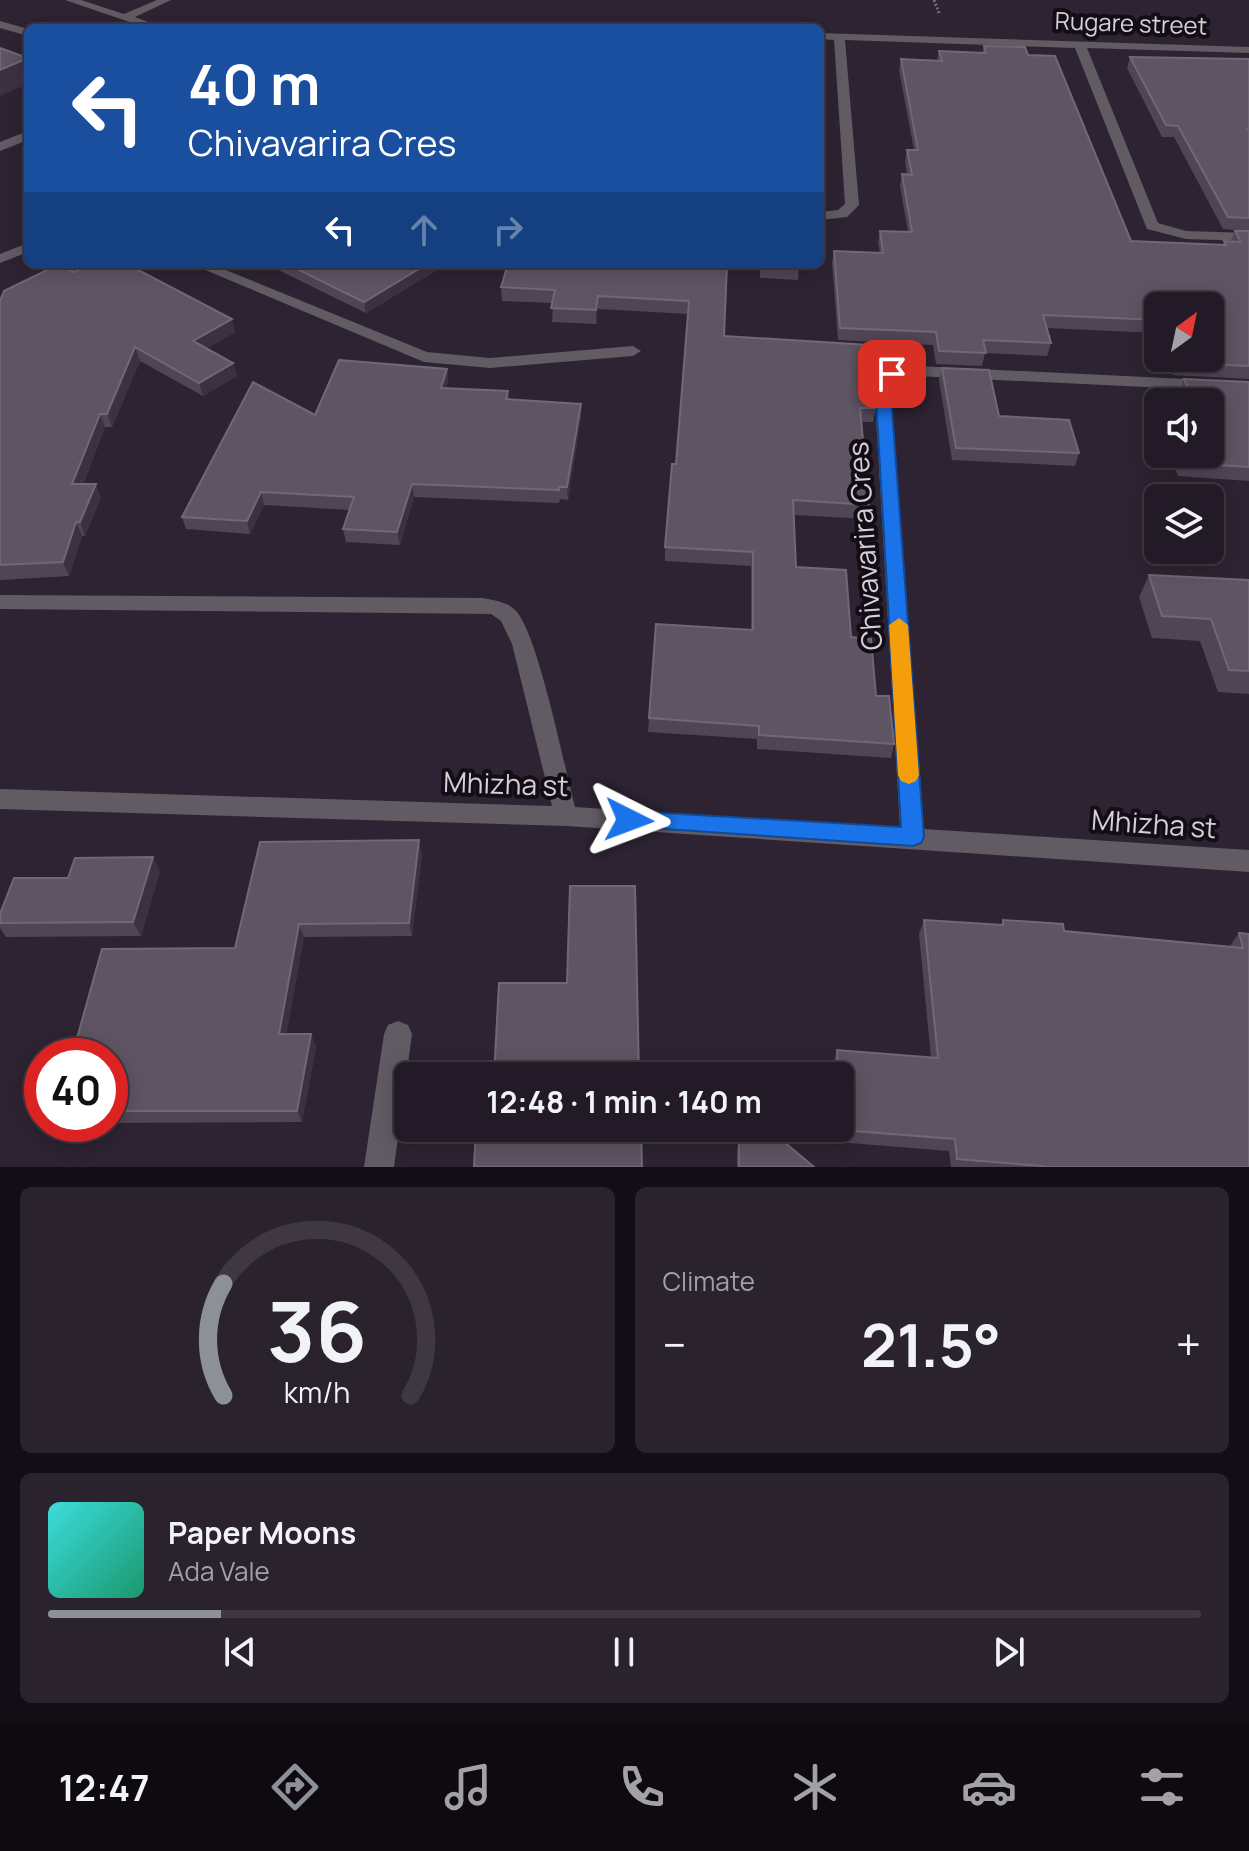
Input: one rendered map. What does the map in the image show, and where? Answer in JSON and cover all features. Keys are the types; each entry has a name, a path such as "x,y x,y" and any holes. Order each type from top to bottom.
{"street":[{"path":"70,0 146,24"},
{"path":"126,17 166,0"},
{"path":"0,24 24,32"},
{"name":"Rugare street","path":"824,36 1249,50"},
{"path":"824,216 840,215 852,205 839,37"},
{"path":"1080,45 1152,226 1186,235 1249,237"},
{"path":"0,147 24,137"},
{"path":"0,259 24,249"},
{"path":"208,268 410,353 439,360 490,363 633,351"},
{"name":"Chivavarira Cres","path":"913,837 882,382 892,374 916,371 1249,387"},
{"path":"0,602 467,605 497,608 509,616 522,644 566,816"},
{"name":"Mhizha st","path":"0,799 566,816 1249,861"},
{"path":"379,1167 398,1034"}],"building":[{"path":"984,46 1025,47 1028,55 1055,56 1131,241 1226,245 1224,241 1241,242 1235,231 1249,231 1249,366 1224,365 1224,292 1144,292 1144,319 1043,315 1051,343 983,340 986,353 939,351 936,332 840,328 834,251 883,253 880,231 912,232 902,174 912,175 907,150 918,150 901,59 942,61 939,51 986,53"},
{"path":"0,48 24,57 24,60 0,70"},
{"path":"1130,57 1249,59 1249,218 1228,217 1178,126 1166,125"},
{"path":"51,268 66,268 74,272 82,268 135,268 232,319 193,341 233,363 199,383 135,347 107,414 100,414 72,484 96,484 80,522 76,522 63,562 0,565 0,301 4,291"},
{"path":"295,268 420,268 364,302"},
{"path":"507,268 727,268 724,336 869,345 876,408 860,408 869,505 793,500 796,567 846,570 851,637 871,639 876,696 889,696 894,744 759,735 759,726 649,718 656,624 753,630 753,552 665,547 672,464 676,464 689,301 598,296 596,310 551,308 555,290 501,287"},
{"path":"339,360 447,369 441,388 508,391 506,399 581,404 567,487 559,487 559,490 412,484 397,532 343,529 354,497 261,492 247,521 182,517 253,382 315,415"},
{"path":"942,368 989,370 999,416 1069,420 1079,453 956,448"},
{"path":"1184,379 1249,382 1249,467 1224,465 1224,388 1188,388"},
{"path":"1149,575 1249,580 1249,671 1229,670 1211,619 1162,616"},
{"path":"419,840 409,923 299,924 279,1034 311,1034 297,1111 128,1111 128,1038 77,1038 102,949 235,948 260,842"},
{"path":"153,857 133,922 0,923 0,914 14,878 68,878 75,858"},
{"path":"570,886 635,886 639,1062 495,1062 499,983 567,983"},
{"path":"924,920 1003,925 1003,920 1063,924 1064,931 1243,948 1239,933 1249,934 1249,1167 1041,1167 957,1159 955,1139 854,1131 854,1062 837,1062 837,1050 938,1058"},
{"path":"475,1142 641,1142 642,1167 474,1167"},
{"path":"739,1142 784,1142 814,1167 739,1167"}],"slow traffic":[{"path":"899,625 909,775"}],"route":[{"path":"629,820 913,837 882,382 892,374"}]}
